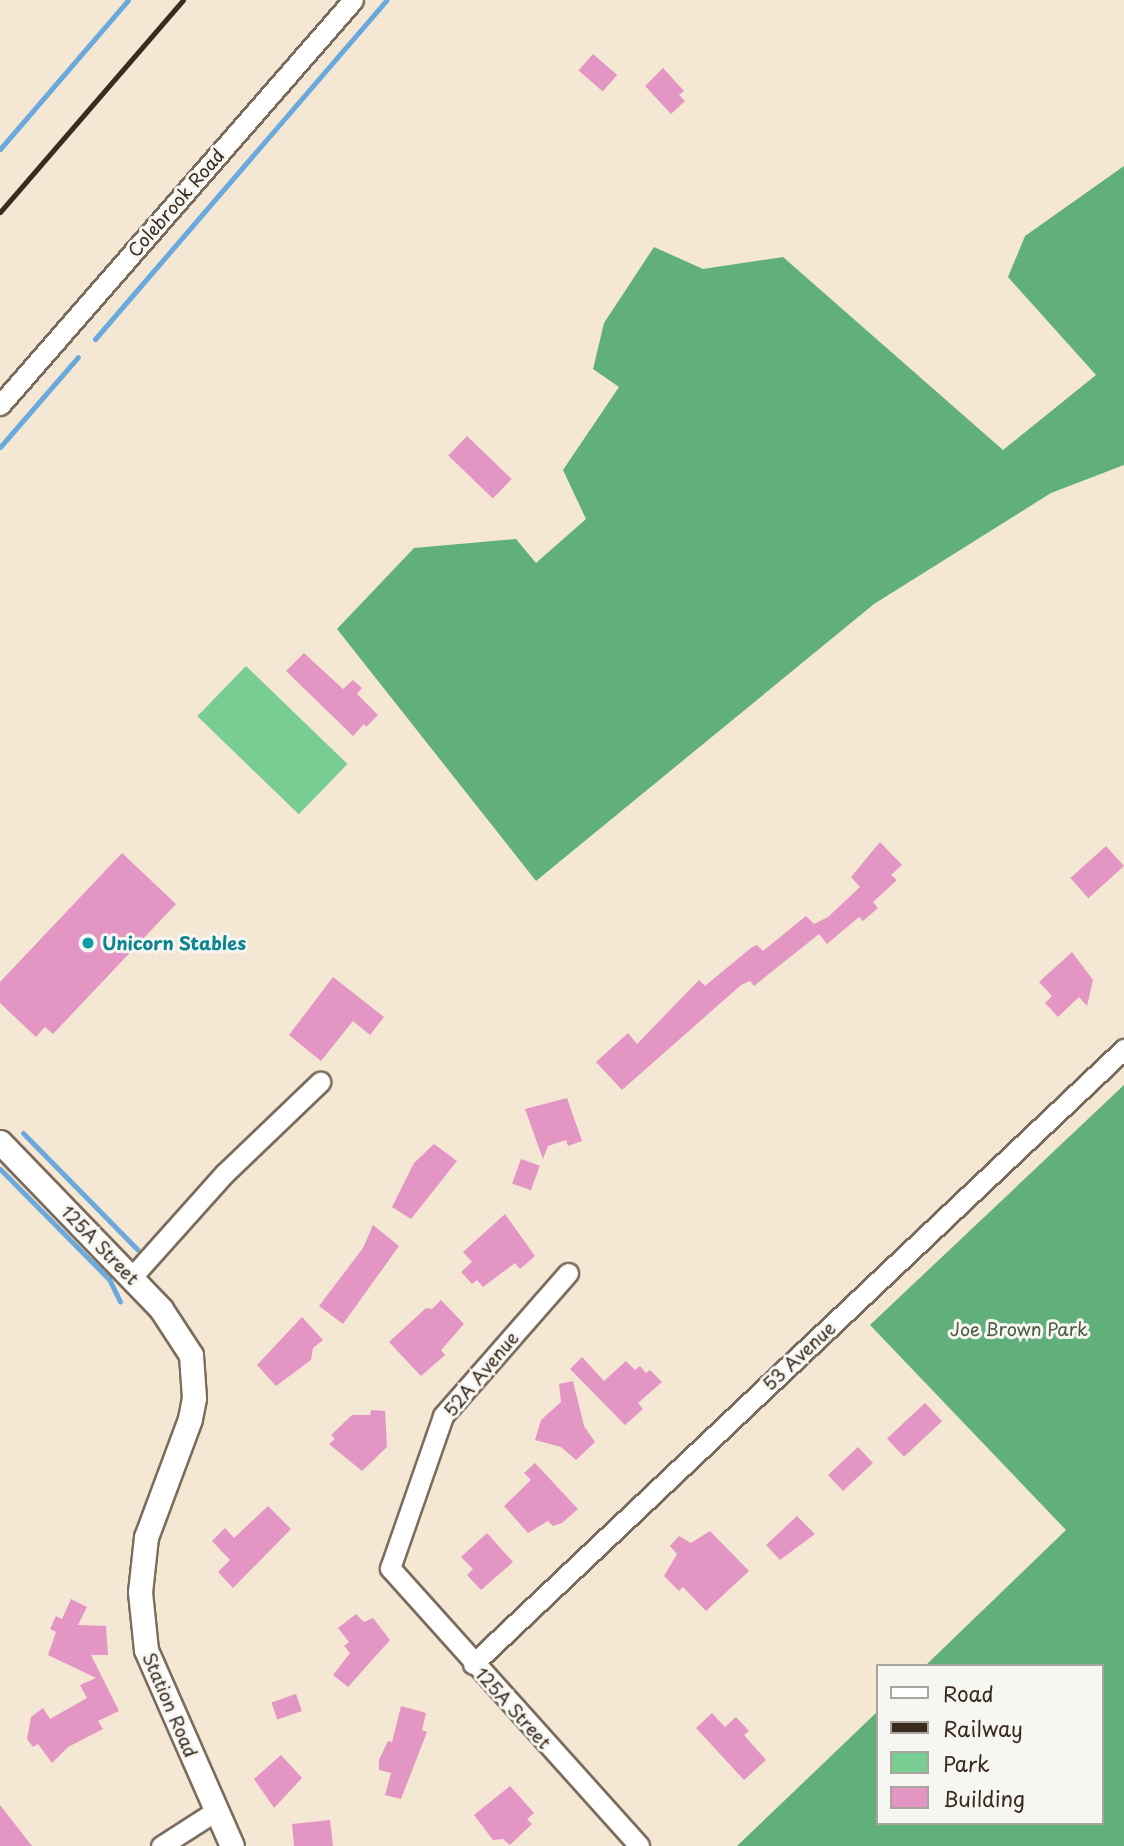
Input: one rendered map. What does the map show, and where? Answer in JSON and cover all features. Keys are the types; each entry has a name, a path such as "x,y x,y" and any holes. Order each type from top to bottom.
{"street":[{"name":"Colebrook Road","path":"0,405 353,0"},
{"name":"53 Avenue","path":"474,1664 1124,1049"},
{"path":"131,1278 225,1173 320,1082"},
{"name":"125A Street","path":"0,1142 175,1327 191,1355"},
{"name":"52A Avenue","path":"390,1568 443,1416 568,1273"},
{"name":"Station Road","path":"191,1355 194,1398 190,1419 146,1537 140,1592 146,1650 232,1846"},
{"name":"125A Street","path":"390,1568 639,1846"},
{"path":"161,1846 217,1810"}],"green space":[{"path":"1124,166 1124,465 1051,493 874,604 536,881 337,629 414,548 516,539 536,563 586,519 563,470 619,387 593,369 604,323 654,247 703,269 783,257 1003,450 1096,375 1008,277 1025,236"},
{"path":"246,666 347,764 299,814 197,716"},
{"name":"Joe Brown Park","path":"1124,1085 1124,1846 737,1846 876,1713 876,1825 1103,1825 1103,1664 927,1664 1066,1530 870,1325"}],"building":[{"path":"593,54 617,75 603,92 579,71"},
{"path":"663,68 684,91 679,95 685,101 671,114 645,86"},
{"path":"467,436 512,479 493,498 448,455"},
{"path":"304,653 343,689 353,680 362,688 357,694 378,715 366,727 364,724 353,736 286,671"},
{"path":"880,842 902,865 891,875 897,880 873,902 878,908 863,921 859,917 827,944 819,934 754,986 750,981 741,985 622,1090 596,1062 628,1033 637,1044 699,980 705,986 752,947 757,945 763,951 806,916 814,924 828,917 860,887 851,877"},
{"path":"1106,846 1124,866 1088,898 1070,878"},
{"name":"Unicorn Stables","path":"122,853 176,904 53,1034 45,1027 36,1037 0,1003 0,982"},
{"path":"1072,952 1093,980 1087,1006 1079,997 1058,1017 1045,1003 1052,996 1039,982"},
{"path":"333,977 384,1017 370,1035 353,1021 321,1061 289,1035"},
{"path":"567,1098 582,1141 568,1146 566,1140 548,1146 543,1159 525,1109"},
{"path":"434,1144 457,1161 411,1219 392,1207 414,1163"},
{"path":"521,1159 540,1166 531,1190 512,1183"},
{"path":"505,1214 535,1256 520,1269 515,1263 483,1287 477,1280 472,1284 461,1272 472,1262 463,1252"},
{"path":"373,1225 399,1246 343,1324 319,1306 363,1248"},
{"path":"441,1300 464,1324 441,1350 445,1355 421,1376 389,1342 426,1308 432,1309"},
{"path":"302,1317 323,1340 313,1348 311,1360 276,1386 257,1365"},
{"path":"582,1357 604,1381 626,1361 635,1370 640,1366 646,1373 650,1370 662,1382 638,1403 643,1409 625,1425 570,1369"},
{"path":"573,1381 584,1426 595,1442 576,1460 561,1447 535,1440 541,1420 561,1402 559,1384"},
{"path":"925,1403 942,1421 904,1457 887,1438"},
{"path":"371,1410 385,1411 387,1447 362,1471 329,1444 335,1439 331,1435 352,1415 370,1415"},
{"path":"858,1447 873,1463 843,1491 828,1475"},
{"path":"535,1463 578,1509 562,1523 553,1526 548,1521 528,1533 504,1506 531,1480 524,1473"},
{"path":"268,1506 291,1529 233,1588 218,1572 230,1560 212,1541 225,1528 234,1538"},
{"path":"797,1516 815,1534 780,1560 766,1545"},
{"path":"710,1531 749,1571 706,1611 683,1587 679,1591 664,1576 677,1554 670,1546 679,1536 691,1543"},
{"path":"487,1533 513,1562 481,1590 467,1575 473,1569 461,1557"},
{"path":"71,1599 87,1607 78,1625 106,1626 108,1655 91,1655 119,1711 98,1721 103,1729 68,1747 52,1763 38,1744 33,1747 27,1739 31,1717 43,1708 50,1719 87,1698 80,1685 96,1678 48,1655 56,1632 50,1629 56,1616 62,1619"},
{"path":"356,1614 364,1622 373,1618 390,1640 348,1687 333,1675 350,1653 344,1646 349,1642 338,1628"},
{"path":"296,1694 302,1711 277,1719 271,1702"},
{"path":"401,1706 426,1713 422,1730 427,1732 401,1799 385,1795 391,1773 379,1770 379,1760 388,1741 392,1742"},
{"path":"712,1713 725,1727 736,1717 749,1731 744,1735 766,1760 744,1780 696,1728"},
{"path":"281,1755 302,1778 274,1808 254,1779"},
{"path":"510,1786 534,1813 527,1819 532,1824 510,1845 503,1839 493,1840 474,1815"},
{"path":"0,1805 32,1846 0,1846"},
{"path":"330,1820 333,1846 294,1846 292,1824"}],"waterway":[{"path":"0,149 128,0"},
{"path":"95,339 387,0"},
{"path":"0,447 78,357"},
{"path":"23,1133 137,1249"},
{"path":"0,1169 109,1279 120,1302"}],"railway":[{"path":"0,212 183,0"}],"place":[{"name":"Unicorn Stables","path":"88,943"}]}
